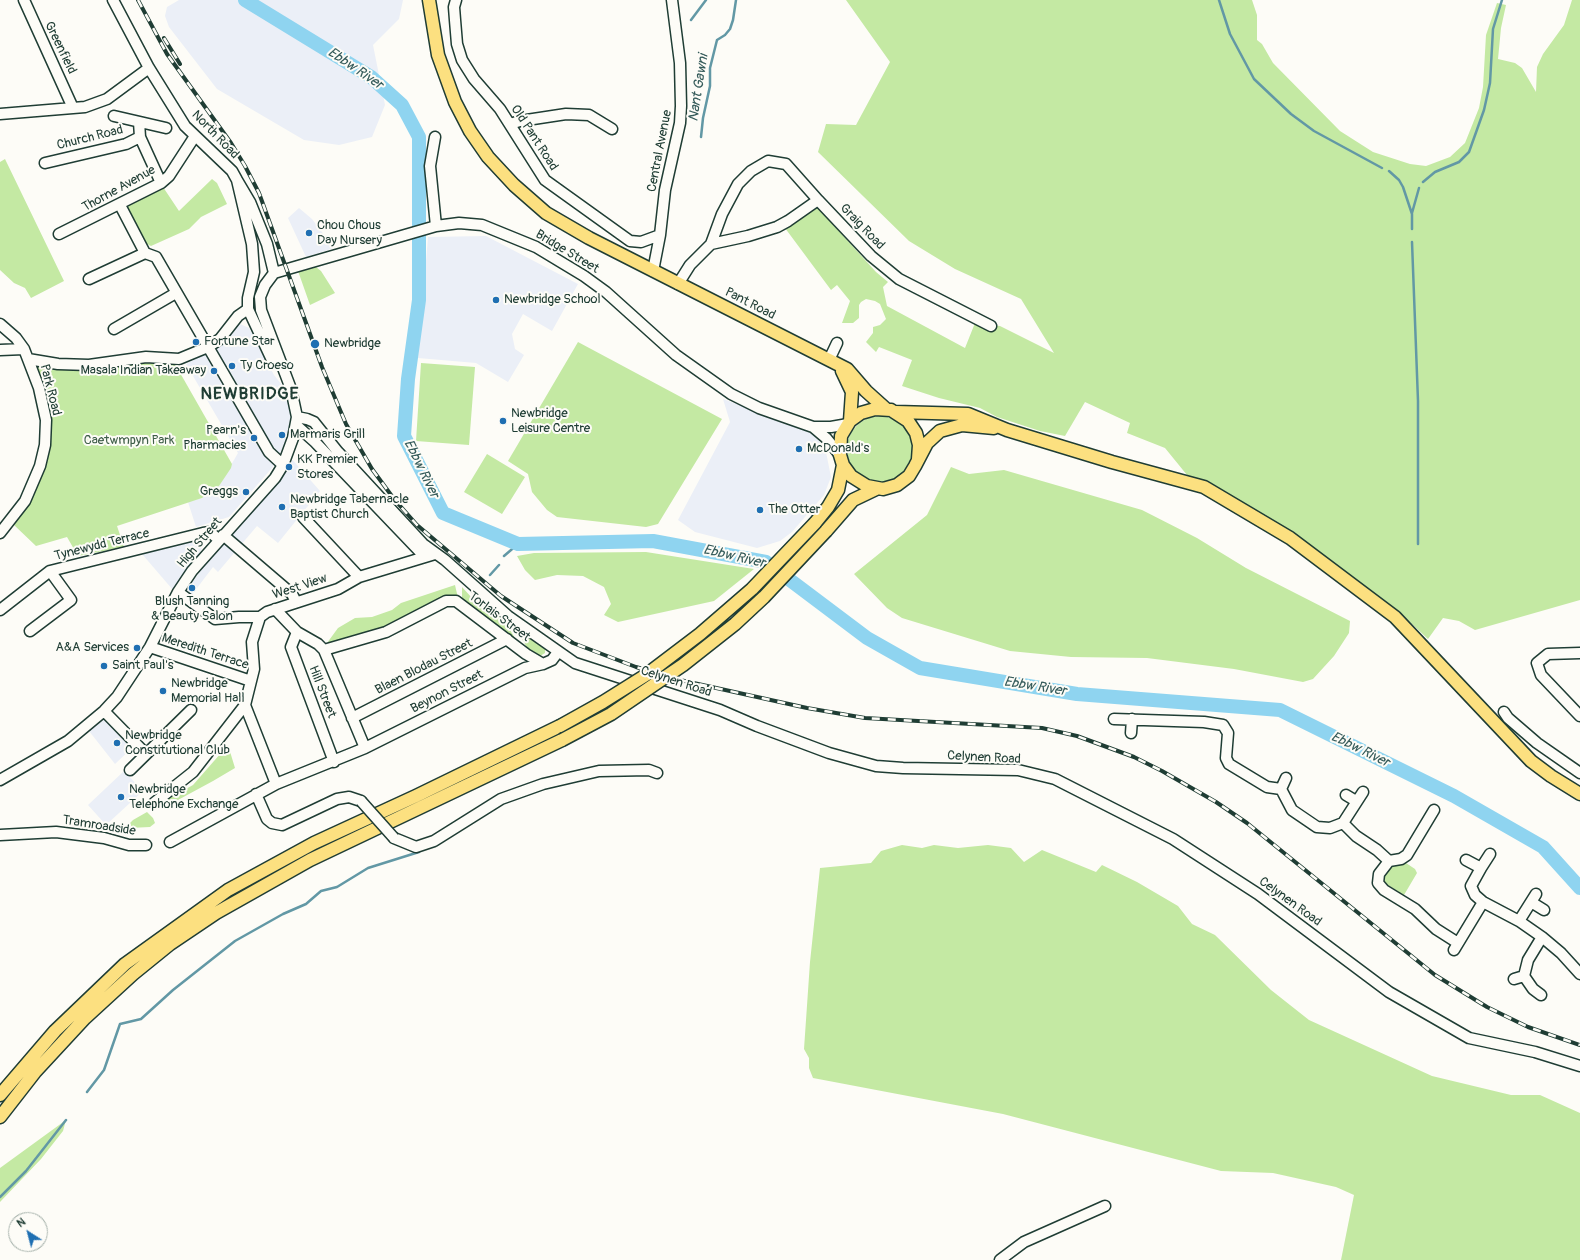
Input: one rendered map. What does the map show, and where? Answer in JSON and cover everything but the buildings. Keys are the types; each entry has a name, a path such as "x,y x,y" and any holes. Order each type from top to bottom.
{"main road":[{"name":"Pant Road","path":"429,0 438,55 455,102 470,131 488,157 514,186 546,213 589,238 847,369 866,391 891,410"},
{"name":"Pant Road","path":"832,361 847,379 852,392 849,422"},
{"path":"0,1095 55,1030 113,974 154,942 228,890 314,843 416,796 560,726 603,702 646,675 700,634 757,584 815,523 831,503 838,490 842,460 842,436 849,422 868,410 891,410 930,414 964,413 1007,430 1112,462 1204,487 1290,538 1395,617 1531,761 1551,776 1580,794"},
{"path":"891,410 908,420 916,433 919,445 918,459"},
{"path":"0,1117 35,1072 85,1018 138,970 170,944 216,913 310,860 562,740 611,714 683,665 735,624 764,597 853,500 876,489 890,487 904,481 912,471 931,438 945,428 962,425 1007,430"},
{"path":"842,460 855,480 876,489"}],"street":[{"name":"Greenfield","path":"24,0 73,108"},
{"name":"North Road","path":"113,0 149,68 185,126 232,171 250,202 267,244 274,273"},
{"name":"Old Pant Road","path":"456,0 454,7 457,44 462,60 468,72 490,96 510,124 545,180 555,189 630,241 641,242 660,235"},
{"name":"Central Avenue","path":"660,235 665,190 680,124 682,106 680,63 672,0"},
{"path":"0,114 85,107 107,99 149,68"},
{"path":"510,124 566,114 589,115 612,129"},
{"path":"114,116 166,128"},
{"path":"139,122 140,137 161,183"},
{"name":"Thorne Avenue","path":"59,234 120,205 161,183 169,176 195,136"},
{"name":"Church Road","path":"45,163 126,144 140,137"},
{"path":"432,227 430,166 435,137"},
{"name":"Graig Road","path":"711,244 722,214 738,184 751,171 768,161 786,164 871,256 899,279 991,326"},
{"path":"237,180 252,244 254,262 254,272 248,298 248,310 271,358 280,363"},
{"path":"678,284 690,265 711,244 743,238 777,227 818,200"},
{"path":"120,205 145,253 156,257 269,452 283,464"},
{"name":"Bridge Street","path":"274,273 432,227 459,223 482,225 523,241 548,254 595,284 676,355 731,394 759,408 813,427 831,427 849,422"},
{"path":"653,271 660,235"},
{"path":"89,279 145,253"},
{"path":"274,273 265,285 260,298 260,304 264,321 291,389 296,421"},
{"path":"114,329 176,293"},
{"path":"28,359 58,364 89,365 146,357 179,359 208,347 220,340 238,316 248,310"},
{"name":"Park Road","path":"0,324 16,338 24,349 42,401 46,420 45,445 40,466 25,501 0,533"},
{"path":"832,361 837,344"},
{"path":"0,350 24,349"},
{"name":"High Street","path":"0,780 68,741 104,712 117,696 150,647 178,592 192,571 275,478 283,464 296,421"},
{"name":"Celynen Road","path":"296,421 315,442 430,555 508,616 558,652 581,665 720,710 829,753 876,766 903,768 1018,770 1054,779 1173,839 1258,894 1389,992 1468,1038 1535,1052 1580,1066"},
{"name":"Bridge Street","path":"813,427 826,438 842,460"},
{"path":"303,517 359,577"},
{"name":"Tynewydd Terrace","path":"0,610 50,571 203,532 210,532 221,537 292,594 296,602"},
{"name":"West View","path":"178,592 215,619 260,617 275,609 338,589 359,577 430,555"},
{"path":"30,631 71,600 50,571"},
{"name":"Torlais Street","path":"324,650 386,632 446,601 456,601 506,639 543,664"},
{"path":"275,609 297,632 318,644 324,650 365,748"},
{"path":"154,803 193,772 245,705 254,669 252,642 260,617"},
{"name":"Hill Street","path":"297,632 291,647 334,762"},
{"name":"Blaen Blodau Street","path":"352,718 506,639"},
{"name":"Meredith Terrace","path":"150,647 251,681"},
{"path":"543,664 552,660 558,652"},
{"path":"1580,653 1548,654 1537,663 1541,675 1580,716"},
{"name":"Beynon Street","path":"276,784 334,762 365,748 525,668 543,664"},
{"path":"170,842 276,784 245,705"},
{"path":"130,770 190,710"},
{"path":"104,712 146,754"},
{"path":"1504,712 1508,718 1537,743 1580,773"},
{"path":"1114,719 1204,722 1223,725 1228,734 1226,758 1229,764 1261,784 1280,789 1292,810 1317,827 1330,828 1343,823 1362,792"},
{"path":"1131,733 1132,719"},
{"path":"256,794 267,819 272,823 282,825 337,798 349,797 360,801 394,838 416,847 434,841 501,799 543,784 599,771 649,770 656,773"},
{"path":"1280,789 1286,778"},
{"path":"1346,795 1356,801"},
{"path":"1434,810 1407,854 1401,859 1389,861 1379,874 1378,883 1384,890 1415,909 1456,946 1483,902"},
{"path":"1343,823 1356,836 1377,850 1389,861"},
{"name":"Tramroadside","path":"0,834 56,832 104,838 129,845 146,845"},
{"path":"1490,854 1471,886 1475,895 1483,902 1519,921 1542,937 1561,953 1580,974"},
{"path":"1466,860 1481,868"},
{"path":"1519,921 1534,898 1544,910"},
{"path":"1541,995 1533,989 1524,976 1528,960 1542,937"},
{"path":"1514,979 1524,976"},
{"path":"1000,1260 1024,1242 1105,1206"}],"shaded area":[{"path":"179,0 403,0 399,19 373,45 385,105 372,137 339,145 304,140 217,89 169,27 165,16 167,7"},
{"name":"Chou Chous Day Nursery","path":"299,208 312,219 334,248 306,257 288,218"},
{"name":"Newbridge School","path":"486,236 578,284 552,331 523,314 512,334 515,349 524,355 508,382 476,363 418,358 428,237"},
{"path":"240,324 249,328 274,375 286,390 290,400 291,416 288,438 272,468 229,517 196,527 188,502 202,498 219,486 238,453 186,364 208,352 236,325"},
{"path":"723,399 808,430 821,443 826,452 831,477 824,495 792,532 780,541 757,548 695,532 678,520 730,422"},
{"path":"290,457 320,491 278,543 257,526 218,572 213,567 191,596 185,591"},
{"path":"201,536 205,540 203,546 196,559 173,590 142,554"},
{"path":"103,720 107,720 133,747 115,764 89,731"},
{"path":"124,771 143,791 106,825 88,805"}],"green space":[{"path":"846,0 1252,0 1257,15 1257,40 1262,44 1273,63 1340,131 1373,152 1410,164 1426,166 1450,157 1465,143 1479,108 1483,87 1486,35 1497,3 1506,5 1501,28 1498,59 1515,63 1522,68 1536,92 1537,67 1543,54 1564,25 1572,0 1580,0 1580,600 1475,630 1459,621 1443,618 1428,639 1396,609 1343,575 1207,482 1187,475 1165,448 1127,433 1130,423 1085,402 1065,436 1040,431 997,417 980,408 939,398 902,386 912,360 879,347 876,352 866,342 873,333 873,327 880,325 886,319 880,304 866,299 859,305 859,318 853,323 842,323 850,301 837,285 831,290 785,228 817,207 876,272 888,282 883,287 887,306 965,348 975,323 1000,326 1054,353 1021,299 955,269 909,241 818,152 826,124 856,125 890,62"},
{"path":"5,159 64,281 31,298 25,288 14,283 0,270 0,162"},
{"path":"212,179 217,183 227,204 201,217 189,229 151,246 147,244 125,206 163,187 179,211"},
{"path":"316,267 321,271 335,293 310,305 298,271"},
{"path":"578,342 722,419 658,524 646,527 557,517 547,510 532,492 528,474 508,461"},
{"name":"Caetwmpyn Park","path":"143,361 175,364 232,464 231,468 219,486 202,498 117,526 124,547 78,556 67,537 36,546 14,525 31,502 46,465 51,442 50,418 36,371 38,363"},
{"path":"421,363 475,367 469,445 416,441"},
{"path":"880,416 893,419 903,426 910,436 913,449 910,462 903,472 893,479 880,482 867,479 857,472 850,462 847,449 850,436 857,426 867,419"},
{"path":"487,454 525,477 502,514 464,492"},
{"path":"951,467 969,474 1004,470 1142,510 1197,538 1246,568 1350,621 1349,633 1334,656 1313,679 1303,682 1234,669 1147,658 1071,657 1010,651 902,618 887,608 854,574 927,515"},
{"path":"646,552 754,569 714,601 618,622 604,615 611,604 604,587 583,576 557,575 535,580 525,570 517,556 534,553"},
{"path":"455,585 458,598 386,629 347,640 327,643 338,628 355,618 372,617 392,610 401,603"},
{"path":"462,587 479,608 483,604 505,621 519,645 462,600"},
{"path":"516,629 545,649 545,653 540,656 528,649"},
{"path":"228,745 235,768 165,807 162,807 161,803 193,785"},
{"path":"147,812 153,818 155,823 150,827 129,828 128,825 133,820"},
{"path":"902,845 922,848 934,845 958,848 988,845 1011,848 1024,862 1042,850 1096,872 1102,865 1137,882 1178,906 1192,924 1215,935 1271,990 1309,1020 1432,1076 1511,1095 1540,1095 1580,1113 1580,1260 1341,1260 1354,1195 1336,1187 1273,1173 1221,1171 1003,1114 813,1078 809,1068 809,1058 804,1049 810,962 820,868 871,863 881,851"},
{"path":"1406,863 1415,869 1417,873 1404,895 1383,882 1383,876 1391,867"},
{"path":"66,1120 63,1131 41,1159 0,1202 0,1168"}],"waterway":[{"name":"Ebbw River","path":"245,0 371,77 402,105 419,137 419,300 408,379 404,436 443,513 518,544 653,541 766,562 867,638 920,668 1077,694 1280,710 1454,796 1543,847 1580,888"},
{"path":"691,20 706,0"},
{"name":"Nant Gawni","path":"701,137 703,118 710,86 710,68 717,40 725,35 730,29 736,0"},
{"path":"1219,0 1230,34 1254,79 1291,114 1314,131 1382,168"},
{"path":"1423,182 1435,172 1459,162 1469,152 1484,110 1490,83 1493,29 1502,0"},
{"path":"1389,171 1399,180 1403,187 1412,214 1412,229"},
{"path":"1412,213 1419,188"},
{"path":"1412,242 1418,401 1418,544"},
{"path":"504,556 518,544"},
{"path":"490,575 499,565"},
{"path":"87,1092 104,1070 120,1024 141,1019 173,990 235,941 283,914 306,904 321,891 337,887 368,868 419,852"},
{"path":"0,1197 26,1171 66,1120"}],"railway":[{"path":"138,0 167,54 231,143 259,193 322,367 346,424 372,469 394,499 417,525 501,596 573,643 636,667 680,680 807,708 865,718 1042,728 1077,736 1134,757 1216,802 1247,823 1435,975 1487,1007 1528,1027 1580,1045"},
{"path":"164,38 180,64"}],"place":[{"name":"Chou Chous Day Nursery","path":"309,233"},
{"name":"Newbridge School","path":"496,300"},
{"name":"Fortune Star","path":"196,342"},
{"name":"Newbridge","path":"315,344"},
{"name":"Ty Croeso","path":"232,366"},
{"name":"Masala Indian Takeaway","path":"214,371"},
{"name":"Newbridge Leisure Centre","path":"503,421"},
{"name":"Marmaris Grill","path":"282,435"},
{"name":"Pearn's Pharmacies","path":"254,438"},
{"name":"McDonald's","path":"799,449"},
{"name":"KK Premier Stores","path":"289,467"},
{"name":"Greggs","path":"246,492"},
{"name":"Newbridge Tabernacle Baptist Church","path":"282,507"},
{"name":"The Otter","path":"760,510"},
{"name":"Blush Tanning & Beauty Salon","path":"192,588"},
{"name":"A&A Services","path":"137,648"},
{"name":"Saint Paul's","path":"104,666"},
{"name":"Newbridge Memorial Hall","path":"163,691"},
{"name":"Newbridge Constitutional Club","path":"117,743"},
{"name":"Newbridge Telephone Exchange","path":"121,797"}],"district":[{"name":"NEWBRIDGE","path":"250,395"}]}
